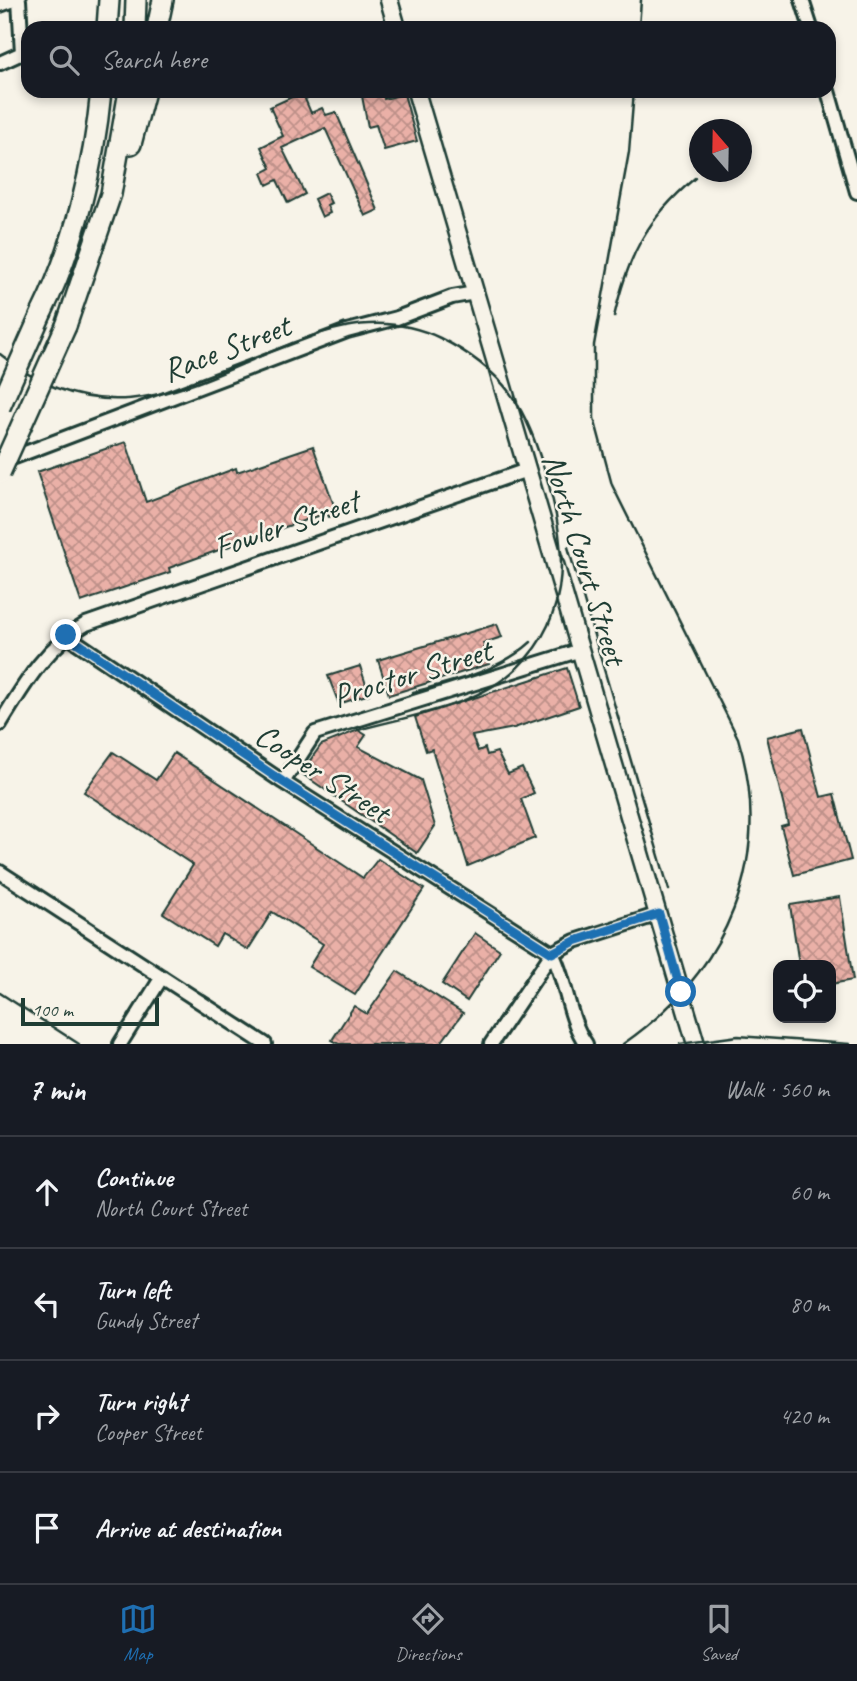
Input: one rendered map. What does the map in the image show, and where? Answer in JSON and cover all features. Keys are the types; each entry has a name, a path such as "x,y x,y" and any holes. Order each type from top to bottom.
{"highway":[{"path":"98,0 100,21"},
{"path":"108,21 109,0"},
{"path":"135,21 136,0"},
{"path":"158,21 163,0"},
{"path":"0,407 59,272 86,179 100,98"},
{"path":"111,194 128,98"},
{"path":"0,473 66,326 130,146 143,98"}],"main road":[{"path":"389,0 395,21"},
{"name":"North Court Street","path":"418,98 696,1044"}],"street":[{"path":"0,5 16,0 21,44"},
{"path":"802,0 808,21"},
{"path":"0,63 21,53"},
{"path":"830,98 857,192"},
{"name":"Race Street","path":"0,462 347,331 397,318 452,297 475,293"},
{"name":"Fowler Street","path":"66,635 86,624 527,470"},
{"path":"0,724 39,663 66,635"},
{"name":"Cooper Street","path":"66,635 283,782 552,953"},
{"name":"Proctor Street","path":"283,782 315,733 581,650"},
{"path":"0,873 265,1044"},
{"path":"491,1044 552,953 575,941 659,914"},
{"path":"552,953 563,975 576,1028 586,1044"},
{"path":"120,1044 162,977"}],"building":[{"path":"290,98 307,98 305,99 311,113 322,108 326,115 336,112 378,210 365,216 325,128 282,148 305,194 288,203 277,180 267,185 262,173 271,168 261,147 283,136 270,107"},
{"path":"362,98 405,98 417,141 384,150 376,125 368,127"},
{"path":"326,193 331,203 327,205 330,213 322,217 314,199"},
{"path":"126,442 146,502 236,468 237,472 313,446 337,514 329,517 327,513 255,537 169,568 170,572 81,602 37,472"},
{"path":"497,624 502,637 483,643 489,664 389,695 378,660"},
{"path":"360,666 369,694 339,704 328,676"},
{"path":"567,668 579,706 514,728 472,736 478,751 485,748 487,755 497,752 508,774 522,768 534,793 521,799 535,838 468,866 432,749 426,751 415,717"},
{"path":"803,728 821,797 834,794 851,860 794,875 781,826 788,824 767,737"},
{"path":"358,730 366,735 358,747 421,780 435,826 417,853 301,773 321,745"},
{"path":"113,752 156,780 174,753 363,878 378,859 424,889 355,995 309,967 323,944 272,912 248,950 222,934 215,946 163,913 193,865 84,792"},
{"path":"840,897 853,980 836,983 836,960 798,960 790,905"},
{"path":"475,933 500,950 467,1001 442,984"},
{"path":"397,971 463,1013 440,1044 339,1044 332,1040 354,1006 367,1014"}],"railway":[{"path":"640,21 641,0"},
{"path":"623,1044 659,1015 690,983 715,948 733,910 745,869 750,827 748,783 738,738 612,485 594,418 594,345 629,152 633,98"},
{"path":"614,317 626,275 641,240 664,208 690,182"},
{"path":"0,354 61,390 118,399 173,390 333,330 386,324 440,338 469,355 495,376 510,393 527,422 553,500 561,551 557,600 549,624 536,646 518,667 483,692 442,708 358,730"},
{"path":"568,547 669,890"},
{"path":"413,692 490,668 531,642"},
{"path":"0,993 79,1044"},
{"path":"680,1044 738,1036 850,1044"}],"route":[{"path":"66,635 283,782 552,953 575,941 659,914 681,992"}]}
